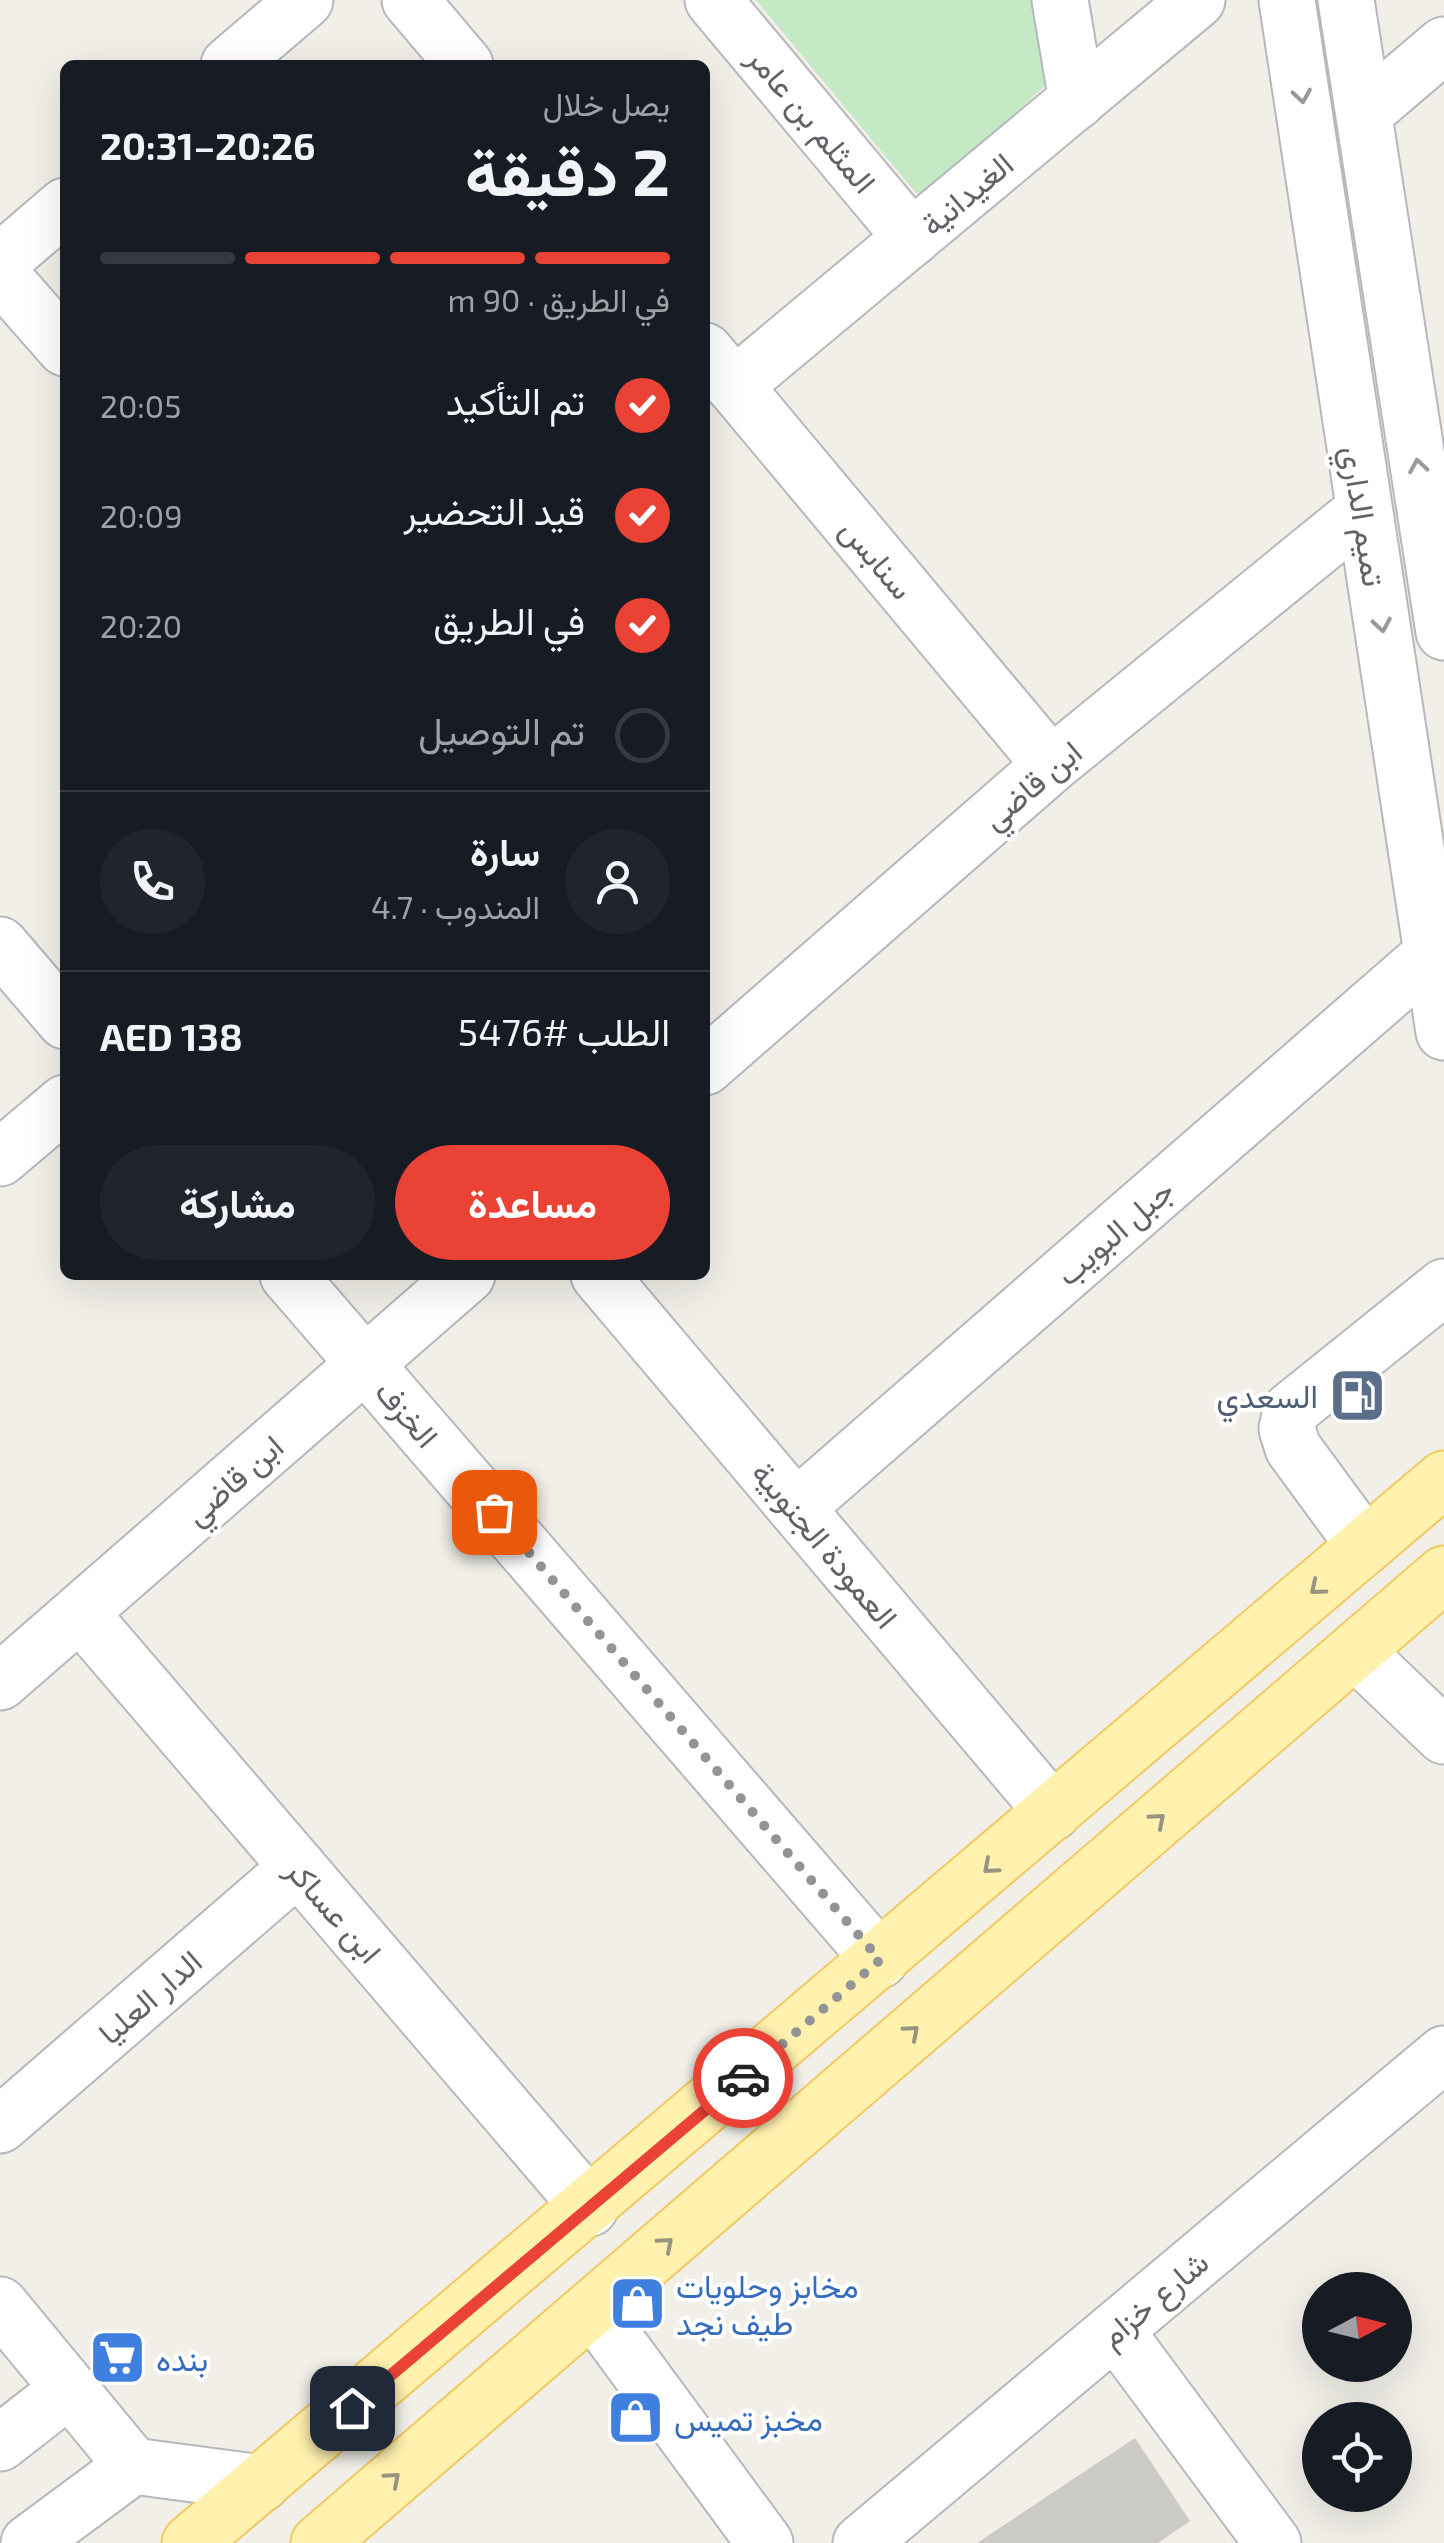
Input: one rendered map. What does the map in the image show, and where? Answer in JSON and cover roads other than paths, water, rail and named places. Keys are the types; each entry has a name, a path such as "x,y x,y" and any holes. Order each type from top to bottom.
{"main road":[{"path":"190,2543 590,2208 1444,1479"},
{"path":"320,2543 1444,1574"}],"street":[{"path":"235,60 305,0"},
{"path":"410,0 461,60"},
{"name":"المثلم بن عامر","path":"713,0 912,238"},
{"path":"1060,0 1077,100"},
{"name":"الغيدانية","path":"720,369 912,238 1197,0"},
{"name":"تميم الداري","path":"1287,0 1444,1032"},
{"name":"تميم الداري","path":"1346,0 1438,543 1444,632"},
{"path":"1364,113 1444,45"},
{"path":"0,262 60,210"},
{"path":"0,274 60,342"},
{"name":"سنابس","path":"720,369 1052,765"},
{"name":"ابن قاضي","path":"710,1063 1052,765 1364,510"},
{"path":"0,945 60,1015"},
{"name":"جبل البويب","path":"796,1508 1432,954"},
{"path":"0,1158 60,1107"},
{"name":"الخزف","path":"292,1280 880,1960"},
{"name":"ابن قاضي","path":"0,1682 461,1280"},
{"name":"العمودة الجنوبية","path":"603,1280 1054,1812"},
{"path":"1365,1546 1293,1448 1287,1429 1291,1410 1444,1287"},
{"name":"ابن عساكر","path":"80,1613 590,2208"},
{"path":"1354,1650 1444,1736"},
{"name":"الدار العليا","path":"0,2125 298,1867"},
{"name":"شارع خزام","path":"861,2543 1444,2054"},
{"path":"0,2306 133,2466 262,2483"},
{"path":"592,2308 765,2543"},
{"path":"1115,2330 1273,2543"},
{"path":"6,2426 68,2390"},
{"path":"29,2543 133,2466"}],"place":[{"name":"السعدي","path":"1357,1395"},
{"name":"مخابز وحلويات طيف نجد","path":"637,2303"},
{"name":"بنده","path":"117,2358"},
{"name":"مخبز تميس","path":"635,2418"}]}
